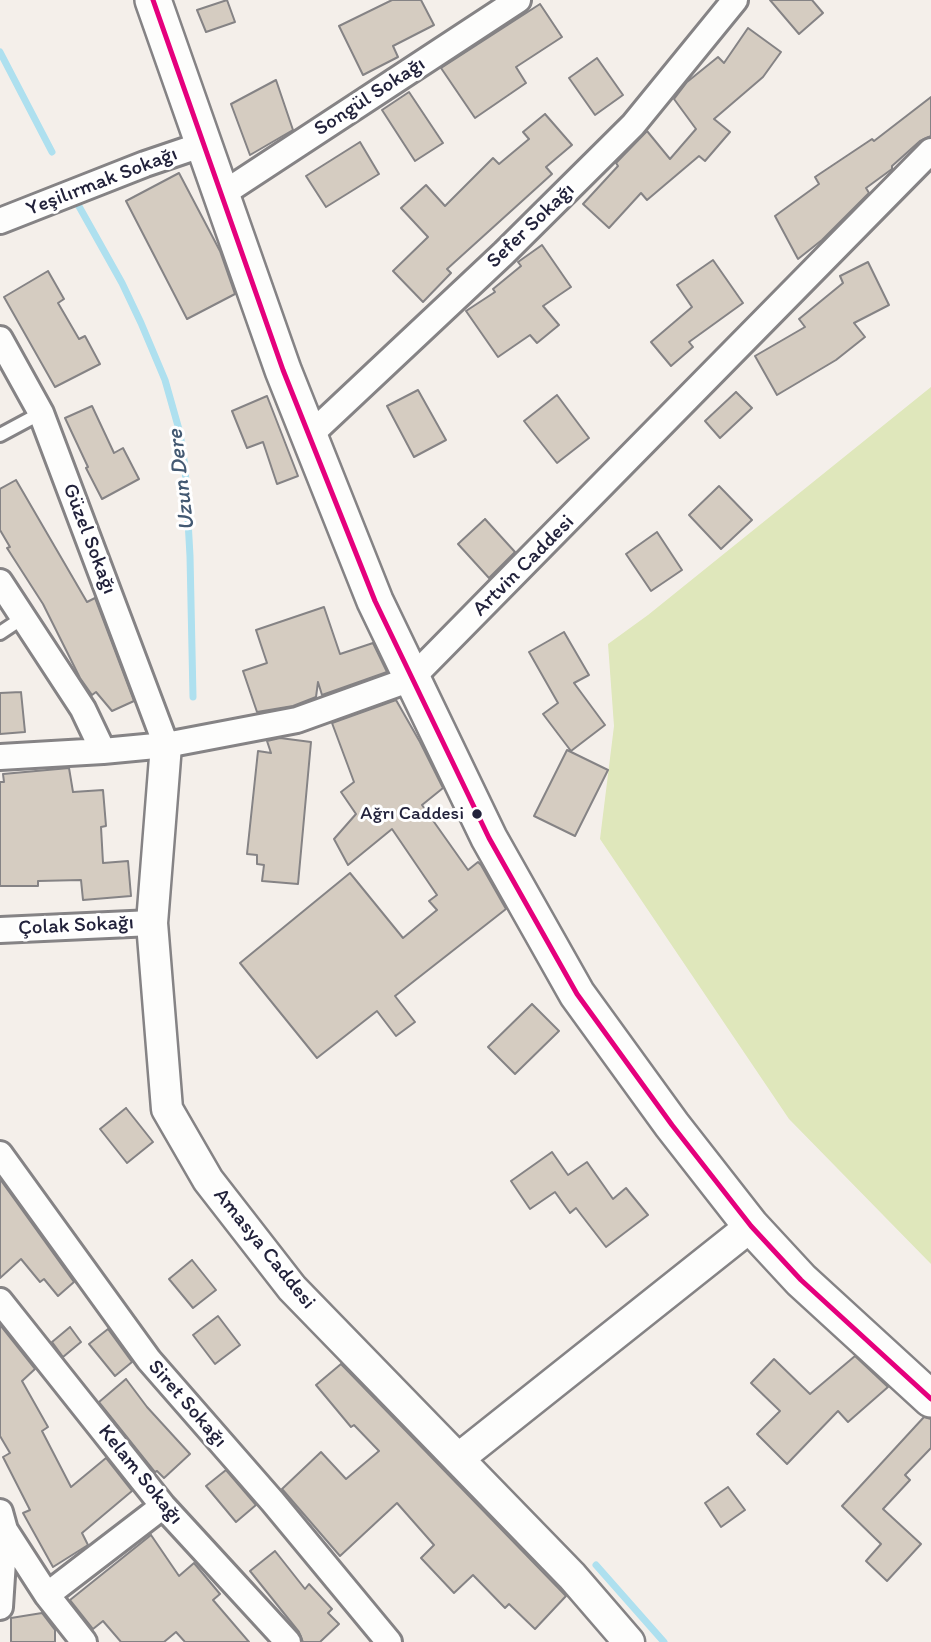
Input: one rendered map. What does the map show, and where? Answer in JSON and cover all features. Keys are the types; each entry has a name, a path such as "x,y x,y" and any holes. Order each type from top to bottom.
{"main road":[{"path":"161,4 204,144 283,370 375,601 489,838 578,993 672,1125 751,1226 801,1280 931,1399"}],"street":[{"name":"Songül Sokağı","path":"221,195 518,0"},
{"name":"Sefer Sokağı","path":"309,436 504,253 633,125 735,0"},
{"name":"Yeşilırmak Sokağı","path":"3,213 204,144"},
{"name":"Artvin Caddesi","path":"0,757 166,745 297,720 411,679 931,151"},
{"name":"Güzel Sokağı","path":"0,339 41,413 166,745"},
{"path":"0,582 83,709 103,751"},
{"name":"Amasya Caddesi","path":"166,745 152,923 167,1109 208,1181 292,1288 572,1576 629,1642"},
{"name":"Çolak Sokağı","path":"0,930 152,923"},
{"name":"Siret Sokağı","path":"0,1154 149,1360 273,1502 389,1642"},
{"path":"458,1459 751,1226"},
{"name":"Kelam Sokağı","path":"0,1301 163,1506 288,1642"},
{"path":"47,1595 163,1506"},
{"path":"2,1524 47,1595 84,1642"},
{"path":"0,1608 2,1524"}],"lane":[{"path":"0,435 41,413"},
{"path":"0,633 24,617"}],"green space":[{"path":"931,387 931,1264 789,1119 600,839 614,726 608,644 648,615"}],"building":[{"path":"227,0 235,22 206,32 197,10"},
{"path":"392,0 421,0 434,25 393,46 398,57 363,75 339,26"},
{"path":"770,0 812,0 823,13 799,34"},
{"path":"540,4 562,37 516,67 526,83 475,118 441,68"},
{"path":"748,28 781,52 763,77 714,119 730,132 705,161 699,156 647,200 641,193 609,228 583,204 618,166 616,163 647,131 670,159 696,129 674,99 687,82 718,57 724,63"},
{"path":"597,58 623,95 595,115 569,78"},
{"path":"276,80 293,130 250,155 231,104"},
{"path":"409,92 443,143 415,161 382,110"},
{"path":"931,97 931,136 920,141 892,166 892,169 866,188 869,193 822,240 798,259 775,216 819,184 815,177 872,139 874,141"},
{"path":"545,114 572,145 546,167 552,174 447,269 451,273 423,302 393,271 428,237 401,208 426,185 445,206 493,158 499,164 529,139 523,132"},
{"path":"360,142 379,174 326,207 306,176"},
{"path":"179,173 220,251 235,294 187,319 126,201"},
{"path":"542,245 571,287 543,306 559,325 537,343 530,335 498,357 466,311 495,292 493,289 521,266 518,262"},
{"path":"713,260 743,303 689,342 693,347 671,366 651,342 692,307 677,285"},
{"path":"868,262 889,305 854,323 865,337 836,360 777,395 755,356 805,327 799,319 843,283 840,276"},
{"path":"48,271 64,299 58,303 79,339 85,336 100,364 55,387 4,297"},
{"path":"418,390 446,440 414,457 387,406"},
{"path":"736,392 752,408 720,438 705,421"},
{"path":"557,395 589,438 557,463 524,421"},
{"path":"267,396 298,476 277,484 263,442 247,448 232,411"},
{"path":"92,406 114,453 123,448 139,479 102,499 65,418"},
{"path":"16,480 87,602 95,598 134,701 112,711 96,692 92,695 80,678 43,604 7,548 10,547 0,530 0,489"},
{"path":"719,486 752,520 721,549 689,515"},
{"path":"485,519 515,552 489,578 458,544"},
{"path":"657,532 682,570 651,591 626,554"},
{"path":"324,607 340,654 373,643 387,672 322,695 318,682 316,697 293,706 257,712 243,671 267,663 256,630"},
{"path":"564,632 589,675 574,683 605,725 571,751 543,714 558,703 529,652"},
{"path":"21,692 25,732 0,734 0,693"},
{"path":"396,700 443,788 422,805 468,870 478,862 481,865 506,909 395,996 415,1022 396,1036 377,1011 317,1058 240,963 350,873 403,938 437,910 429,901 437,895 392,829 348,865 334,839 356,814 341,792 354,782 332,723"},
{"path":"280,738 311,742 298,884 262,881 264,865 257,864 257,855 247,854 258,751 271,753 267,741"},
{"path":"567,750 608,770 575,836 534,816"},
{"path":"69,768 73,792 103,790 106,826 101,827 103,863 128,861 131,896 83,900 81,880 38,881 38,886 0,886 0,782 4,782 3,774"},
{"path":"532,1004 559,1031 515,1074 488,1047"},
{"path":"126,1108 153,1142 127,1163 100,1129"},
{"path":"552,1152 568,1175 587,1162 613,1199 626,1188 648,1215 606,1247 576,1208 570,1213 555,1192 530,1209 511,1181"},
{"path":"0,1179 74,1282 58,1296 44,1279 40,1282 21,1259 0,1278"},
{"path":"192,1260 216,1290 193,1308 169,1279"},
{"path":"218,1316 240,1345 215,1364 193,1335"},
{"path":"0,1325 35,1369 22,1381 48,1427 42,1431 71,1487 106,1458 132,1491 82,1533 88,1545 53,1567 23,1513 30,1510 3,1457 10,1453 0,1436"},
{"path":"70,1327 81,1342 63,1357 52,1342"},
{"path":"108,1329 132,1362 115,1376 89,1344"},
{"path":"855,1356 888,1387 848,1422 838,1411 787,1464 757,1434 780,1411 751,1383 774,1359 810,1394"},
{"path":"341,1364 566,1596 535,1629 509,1604 505,1608 473,1575 454,1593 421,1558 434,1545 397,1503 340,1556 282,1489 321,1452 346,1479 379,1451 354,1425 351,1427 316,1385"},
{"path":"126,1379 147,1407 190,1454 164,1478 155,1472 99,1402"},
{"path":"924,1417 931,1419 931,1448 905,1475 910,1480 883,1509 921,1544 887,1581 866,1561 881,1544 842,1506"},
{"path":"226,1470 256,1505 236,1522 206,1486"},
{"path":"728,1487 745,1510 721,1527 705,1503"},
{"path":"151,1535 179,1576 194,1563 220,1594 213,1600 249,1642 185,1642 176,1632 164,1642 121,1642 103,1621 93,1629 70,1600"},
{"path":"275,1551 305,1589 309,1584 332,1609 328,1613 339,1624 320,1642 303,1642 299,1632 250,1571"},
{"path":"42,1613 55,1630 55,1642 11,1642 11,1618"}],"waterway":[{"name":"Uzun Dere","path":"0,52 52,152"},
{"name":"Uzun Dere","path":"76,201 141,323 165,380 180,433 185,467 190,556 193,697"},
{"name":"Uzun Dere","path":"596,1565 664,1642"}],"transit line":[{"path":"153,0 283,370 375,601 489,838 577,994 672,1125 751,1226 801,1280 931,1399"}],"place":[{"name":"Ağrı Caddesi","path":"477,814"}]}
